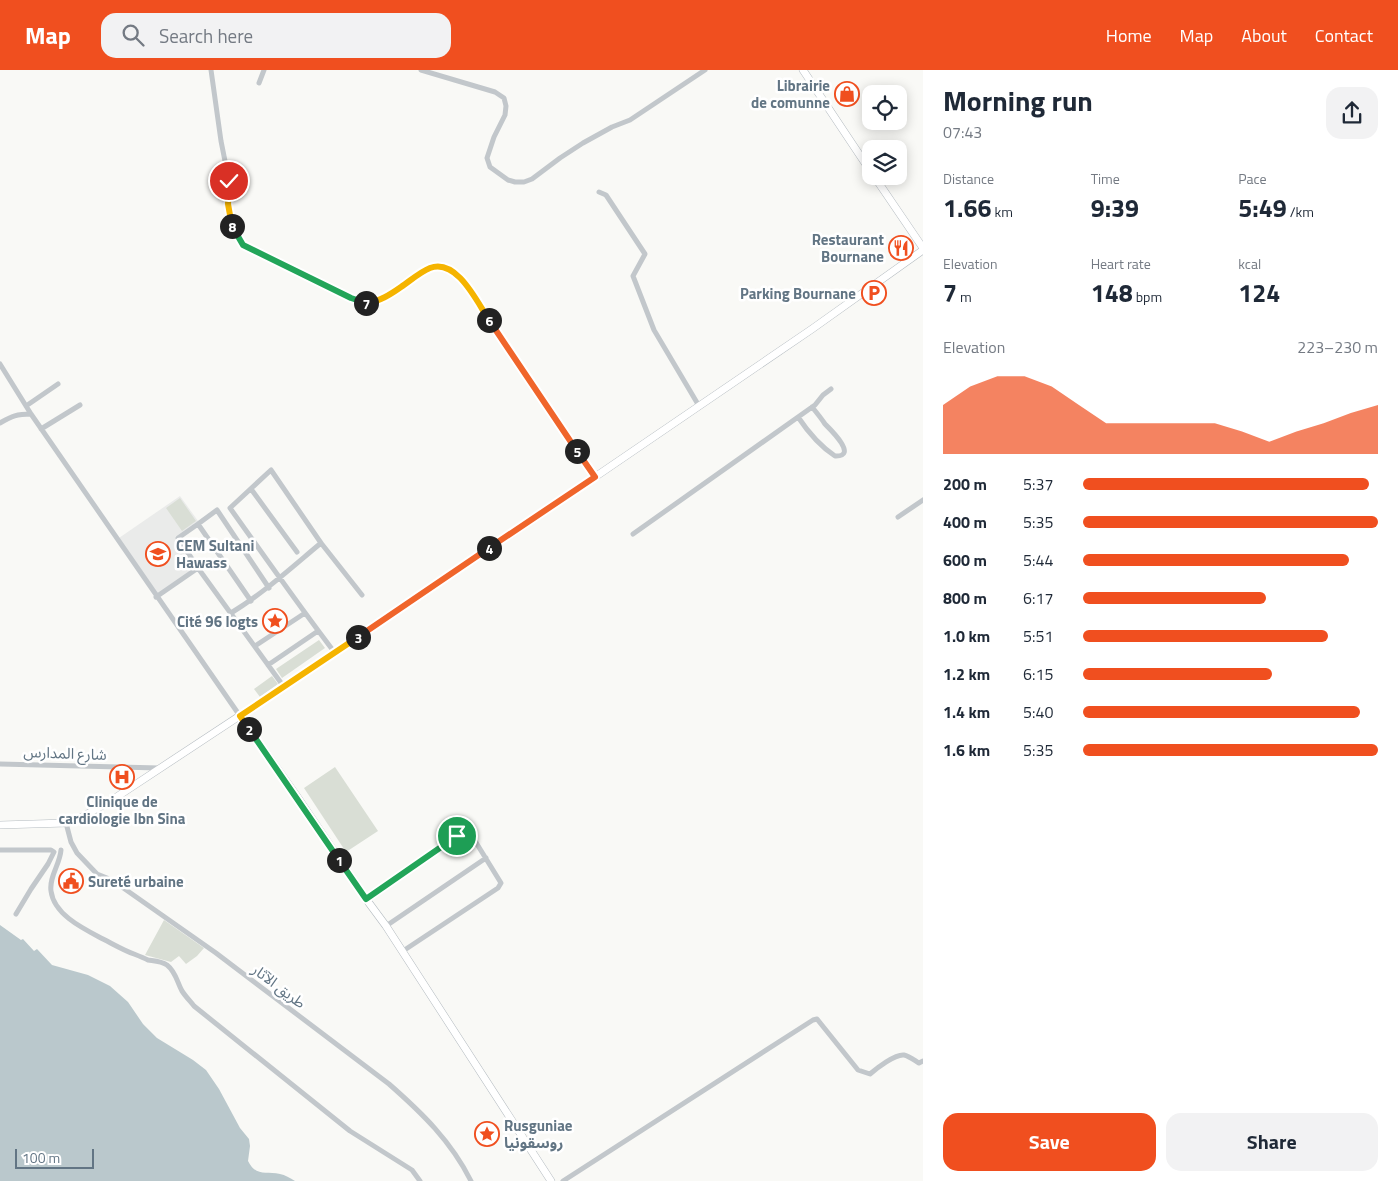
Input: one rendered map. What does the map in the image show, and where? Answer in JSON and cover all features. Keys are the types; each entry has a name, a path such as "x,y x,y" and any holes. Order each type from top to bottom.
{"main road":[{"path":"803,70 862,158"},
{"path":"0,825 66,823 82,817 112,800 335,653 595,477 812,329 923,249 880,185"},
{"path":"240,716 403,951 551,1181"}],"street":[{"path":"211,70 229,181 228,204 232,228 243,245 351,298 368,303 396,291 431,268 442,267 451,269 461,278 595,477"},
{"path":"259,83 264,70"},
{"path":"421,70 495,92 504,98 506,104 505,115 486,158 490,167 508,180 524,182 532,179 583,143 612,127 630,120 705,70"},
{"path":"599,192 606,195 645,254 632,276 654,330 699,406"},
{"path":"0,364 41,429 240,716"},
{"path":"26,406 58,384"},
{"path":"633,534 812,407 831,389"},
{"path":"41,429 80,405"},
{"path":"798,417 806,429 834,456 844,453 842,443 812,407"},
{"path":"0,423 12,416 31,414"},
{"path":"335,653 230,508 271,470 322,543 362,595"},
{"path":"251,489 297,552"},
{"path":"898,517 923,500"},
{"path":"269,588 217,510 178,538 284,687"},
{"path":"198,524 251,601"},
{"path":"231,613 269,588 322,543"},
{"path":"156,597 198,568"},
{"path":"255,646 305,613"},
{"path":"268,665 318,631"},
{"name":"شارع المدارس","path":"0,764 159,768"},
{"name":"طريق الآثار","path":"66,823 71,842 77,852 97,874 112,880 216,953 402,1095 430,1122 448,1143 462,1163 470,1181"},
{"path":"366,899 460,834 466,833 472,836 500,881 498,888 403,951"},
{"path":"16,914 54,852 61,850 71,842"},
{"path":"0,850 51,850 60,856"},
{"path":"61,850 51,891 54,901 65,916 81,928 118,948 166,965 176,976 187,999 194,1006 350,1131 412,1170 420,1181"},
{"path":"386,926 486,858"},
{"path":"563,1181 813,1020 817,1019 858,1070 870,1074 901,1055 906,1055 919,1063 923,1061"}],"shaded area":[{"name":"CEM Sultani Hawass","path":"180,496 198,521 175,537 196,569 158,594 119,538"},
{"path":"180,498 196,521 182,531 166,508"},
{"path":"319,640 325,648 282,678 276,669"},
{"path":"272,676 278,684 260,697 254,689"},
{"path":"335,767 378,831 346,852 304,788"},
{"path":"164,920 204,948 186,964 179,956 171,962 145,955"},
{"path":"0,925 21,940 23,939 34,951 37,949 52,965 88,975 110,986 128,1002 143,1024 157,1038 206,1070 219,1089 240,1128 249,1139 248,1161 251,1166 258,1171 282,1174 295,1181 0,1181"}],"place":[{"name":"Librairie de comunne","path":"847,94"},
{"name":"Restaurant Bournane","path":"901,248"},
{"name":"Parking Bournane","path":"874,293"},
{"name":"CEM Sultani Hawass","path":"158,554"},
{"name":"Cité 96 logts","path":"275,621"},
{"name":"Clinique de cardiologie Ibn Sina","path":"122,777"},
{"name":"Sureté urbaine","path":"71,881"},
{"name":"Rusguniae روسقونيا","path":"487,1134"}],"route":[{"path":"229,181 228,204 232,228 243,245 351,298 368,303 396,291 431,268 442,267 451,269 461,278 595,477 240,716 366,899 457,836"}]}
